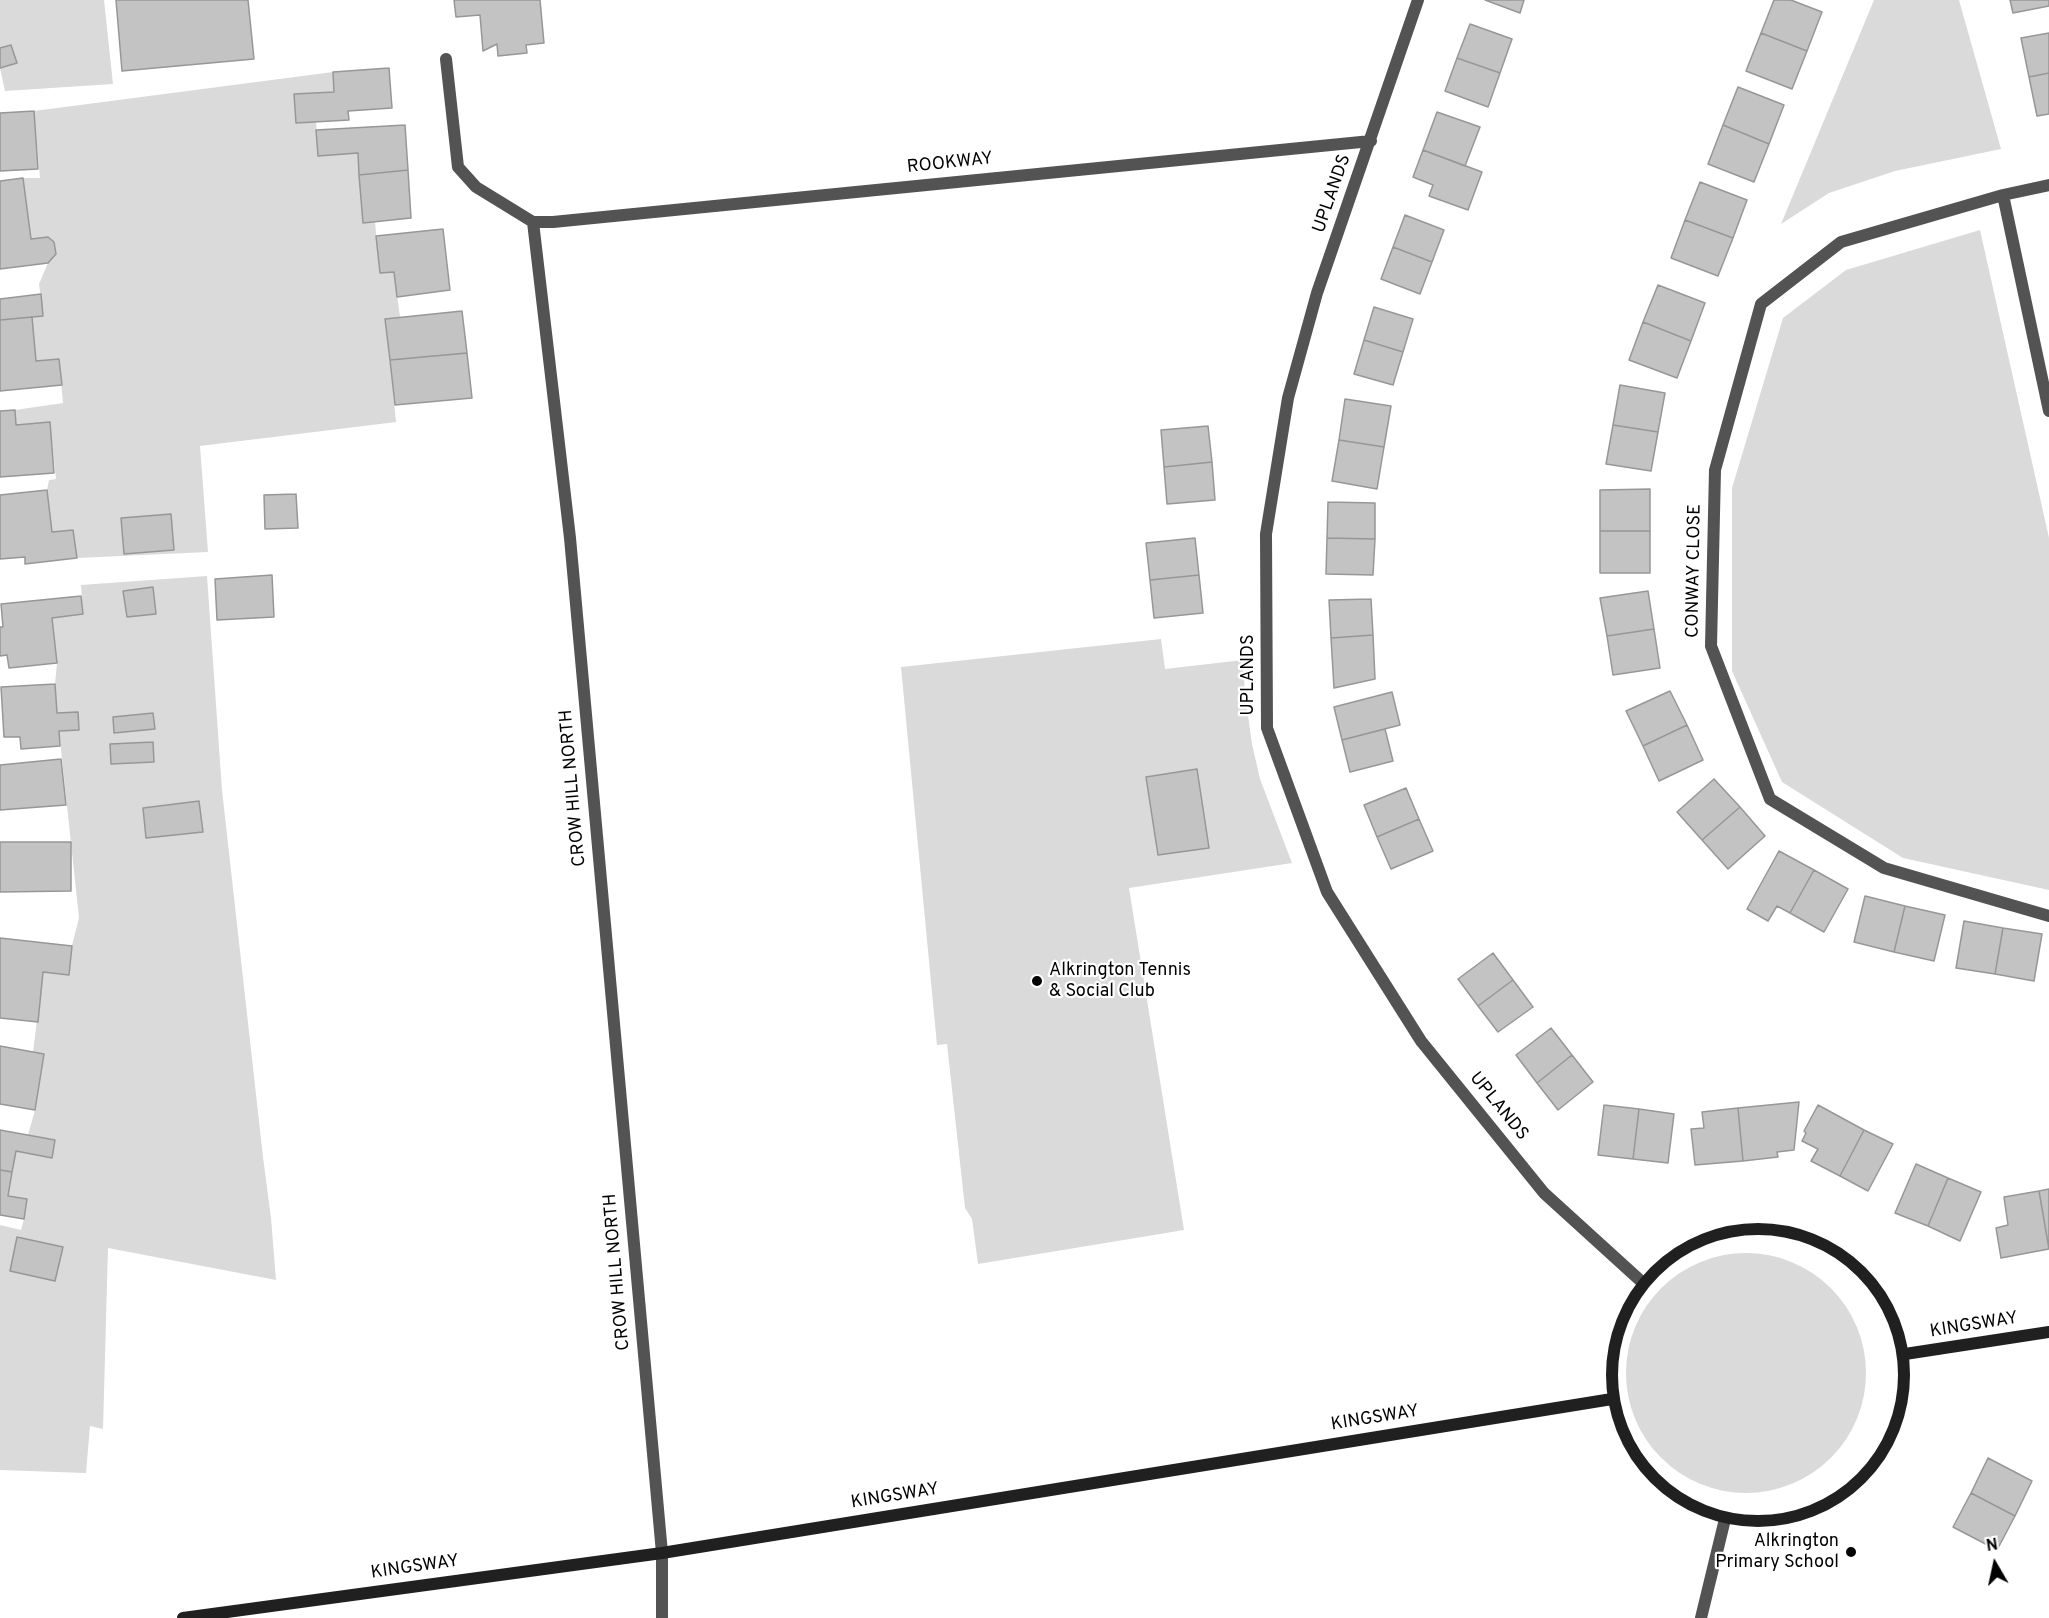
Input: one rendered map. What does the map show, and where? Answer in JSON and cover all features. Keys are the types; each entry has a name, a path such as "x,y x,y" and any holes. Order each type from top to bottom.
{"street":[{"name":"UPLANDS","path":"1418,0 1317,293 1288,398 1266,534 1267,728 1327,892 1421,1041 1544,1193 1643,1283"},
{"path":"446,59 458,167 476,187 533,222"},
{"name":"ROOKWAY","path":"533,222 553,222 1371,141"},
{"name":"CONWAY CLOSE","path":"2049,184 1841,242 1761,304 1715,470 1711,646 1770,799 1884,868 2049,916"},
{"path":"2003,195 2049,411"},
{"name":"CROW HILL NORTH","path":"533,222 570,538 662,1553 662,1618"},
{"path":"1738,1229 1789,1230 1846,1256 1882,1293 1905,1354 1904,1406 1874,1468 1835,1502 1770,1523 1725,1519 1661,1487 1629,1447 1612,1399 1616,1336 1643,1283 1681,1249 1738,1229"},
{"name":"KINGSWAY","path":"1905,1354 2049,1332"},
{"name":"KINGSWAY","path":"183,1618 662,1553 1612,1399"},
{"path":"1701,1618 1725,1519"}],"shaded area":[{"path":"0,0 104,0 113,84 5,91 0,68 17,63 11,46 0,48"},
{"path":"1874,0 1959,0 2001,149 1895,171 1829,193 1781,224"},
{"path":"333,72 334,92 294,94 296,123 316,121 318,155 358,153 363,223 375,222 380,273 394,272 400,317 386,319 396,422 200,446 208,552 77,558 73,530 52,532 47,490 49,480 56,479 50,422 16,425 15,410 63,403 59,359 36,361 32,317 43,315 39,284 48,263 56,254 54,242 48,237 31,239 23,178 40,178 34,111"},
{"path":"1980,230 2049,538 2049,890 1903,858 1782,782 1732,671 1732,488 1783,318 1846,270"},
{"path":"207,576 222,790 271,1218 276,1280 108,1248 103,1429 90,1426 86,1473 0,1470 0,1225 21,1230 24,1219 27,1199 8,1196 16,1151 52,1158 55,1140 28,1135 35,1110 44,1054 33,1052 43,972 71,949 79,918 59,731 79,730 78,713 57,713 55,684 57,663 52,618 83,614 81,585"},
{"name":"Alkrington Tennis & Social Club","path":"1161,639 1165,669 1243,660 1252,744 1260,779 1292,863 1129,888 1184,1230 978,1264 972,1219 965,1208 947,1044 937,1045 901,667"},
{"path":"1734,1253 1758,1253 1781,1258 1803,1267 1831,1288 1846,1306 1857,1327 1864,1350 1866,1373 1864,1396 1857,1419 1846,1440 1831,1458 1803,1479 1781,1488 1758,1493 1734,1493 1711,1488 1689,1479 1670,1466 1653,1449 1640,1430 1631,1408 1626,1385 1626,1361 1631,1338 1640,1316 1653,1297 1670,1280 1689,1267 1711,1258"}],"building":[{"path":"116,0 248,0 254,59 122,71"},
{"path":"454,0 540,0 544,43 526,45 527,53 498,56 497,44 483,51 480,15 456,17"},
{"path":"1485,0 1524,0 1520,13"},
{"path":"1774,0 1791,0 1822,12 1807,51 1761,33"},
{"path":"2010,0 2049,0 2049,6 2013,13"},
{"path":"1470,24 1512,39 1500,73 1457,58"},
{"path":"1761,33 1807,51 1792,89 1746,71"},
{"path":"2049,33 2049,73 2029,77 2021,38"},
{"path":"11,45 17,63 0,68 0,48"},
{"path":"1457,58 1500,73 1488,107 1445,91"},
{"path":"389,68 392,108 348,111 349,120 296,123 294,94 334,92 333,72"},
{"path":"2049,73 2049,114 2037,116 2029,77"},
{"path":"1738,87 1784,105 1769,144 1723,125"},
{"path":"34,111 38,169 0,171 0,113"},
{"path":"1437,112 1480,127 1465,166 1423,150"},
{"path":"405,125 408,170 359,175 358,153 318,156 316,130"},
{"path":"1723,125 1769,144 1754,182 1708,164"},
{"path":"1423,150 1482,172 1468,210 1429,196 1433,185 1413,177"},
{"path":"408,170 411,218 363,223 359,175"},
{"path":"23,178 31,239 48,237 54,242 56,254 48,263 0,269 0,181"},
{"path":"1700,182 1747,200 1733,238 1685,220"},
{"path":"1405,215 1444,230 1432,262 1393,247"},
{"path":"1685,220 1733,238 1718,276 1671,258"},
{"path":"443,229 450,290 397,297 394,272 380,273 376,236"},
{"path":"1393,247 1432,262 1420,294 1381,279"},
{"path":"1658,285 1705,303 1691,341 1643,322"},
{"path":"41,294 43,316 0,320 0,299"},
{"path":"1374,307 1413,319 1403,352 1364,340"},
{"path":"462,311 467,353 390,360 385,319"},
{"path":"32,317 36,361 59,359 62,385 0,391 0,320"},
{"path":"1643,322 1691,341 1677,378 1629,360"},
{"path":"1364,340 1403,352 1393,385 1354,374"},
{"path":"467,353 472,398 395,405 390,360"},
{"path":"1620,385 1665,393 1658,432 1613,425"},
{"path":"1345,399 1391,406 1384,447 1339,440"},
{"path":"15,410 16,425 50,422 54,473 0,477 0,411"},
{"path":"1613,425 1658,432 1651,471 1606,464"},
{"path":"1208,426 1212,462 1164,467 1161,430"},
{"path":"1339,440 1384,447 1377,489 1332,481"},
{"path":"1212,462 1215,500 1167,504 1164,467"},
{"path":"1650,489 1650,531 1600,531 1600,490"},
{"path":"47,490 52,532 73,530 77,558 25,564 25,557 0,559 0,495"},
{"path":"296,494 298,528 265,529 264,495"},
{"path":"1328,502 1375,503 1375,539 1327,538"},
{"path":"171,514 174,550 124,554 121,518"},
{"path":"1600,531 1650,531 1650,573 1600,573"},
{"path":"1195,538 1199,575 1150,580 1146,543"},
{"path":"1327,538 1375,539 1373,575 1326,574"},
{"path":"272,575 274,617 217,620 215,579"},
{"path":"1199,575 1203,613 1154,618 1150,580"},
{"path":"153,587 156,614 127,617 123,591"},
{"path":"1648,591 1654,629 1607,636 1600,598"},
{"path":"81,596 83,614 52,618 57,663 9,668 7,655 0,656 0,627 3,627 1,604"},
{"path":"1371,599 1373,635 1331,638 1329,600"},
{"path":"1654,629 1660,668 1613,675 1607,636"},
{"path":"1373,635 1375,679 1334,688 1331,638"},
{"path":"55,684 57,713 78,712 79,730 59,731 60,746 21,749 20,737 4,737 1,687"},
{"path":"1670,691 1687,725 1643,746 1626,711"},
{"path":"1392,692 1400,725 1342,740 1334,707"},
{"path":"153,713 155,729 114,733 113,717"},
{"path":"1687,725 1703,760 1659,781 1643,746"},
{"path":"1385,729 1393,761 1350,772 1342,740"},
{"path":"153,742 154,762 111,764 110,744"},
{"path":"61,759 66,805 0,810 0,765"},
{"path":"1197,769 1209,848 1158,855 1146,777"},
{"path":"1714,779 1740,807 1702,840 1677,812"},
{"path":"1406,788 1419,819 1377,837 1364,805"},
{"path":"199,801 203,832 146,838 143,808"},
{"path":"1740,807 1765,836 1728,869 1702,840"},
{"path":"1419,819 1433,851 1391,869 1377,837"},
{"path":"0,842 71,842 71,891 0,892"},
{"path":"1779,851 1814,870 1790,913 1777,906 1768,921 1747,909"},
{"path":"1814,870 1848,889 1824,932 1790,913"},
{"path":"1865,896 1905,906 1894,952 1854,942"},
{"path":"1905,906 1945,915 1934,961 1894,952"},
{"path":"1964,921 2003,928 1995,974 1956,968"},
{"path":"2003,928 2042,934 2034,981 1995,974"},
{"path":"0,938 72,946 69,975 43,972 38,1022 0,1018"},
{"path":"1493,953 1513,980 1478,1006 1458,979"},
{"path":"1513,980 1533,1007 1498,1032 1478,1006"},
{"path":"1551,1028 1572,1055 1537,1083 1516,1055"},
{"path":"0,1046 44,1054 35,1110 0,1104"},
{"path":"1572,1055 1593,1082 1558,1110 1537,1083"},
{"path":"1799,1102 1794,1150 1777,1152 1778,1157 1743,1161 1738,1108"},
{"path":"1604,1105 1639,1109 1633,1159 1598,1155"},
{"path":"1818,1105 1864,1130 1840,1176 1811,1161 1818,1149 1802,1141 1806,1133 1804,1131"},
{"path":"1738,1108 1743,1161 1695,1165 1691,1129 1704,1128 1702,1112"},
{"path":"1639,1109 1674,1114 1668,1163 1633,1159"},
{"path":"0,1130 55,1140 52,1158 16,1151 12,1172 0,1170"},
{"path":"1864,1130 1893,1144 1868,1191 1840,1176"},
{"path":"1916,1164 1948,1178 1928,1226 1895,1213"},
{"path":"0,1170 12,1172 8,1196 27,1199 24,1219 0,1215"},
{"path":"1948,1178 1981,1192 1960,1241 1928,1226"},
{"path":"2049,1189 2049,1249 2039,1191"},
{"path":"2039,1191 2049,1249 2001,1258 1996,1228 2008,1225 2004,1197"},
{"path":"17,1237 63,1247 55,1281 10,1271"},
{"path":"1988,1458 2032,1481 2015,1516 1971,1493"},
{"path":"1971,1493 2015,1516 1997,1550 1953,1527"}],"place":[{"name":"Alkrington Tennis & Social Club","path":"1037,981"},
{"name":"Alkrington Primary School","path":"1851,1552"}]}
